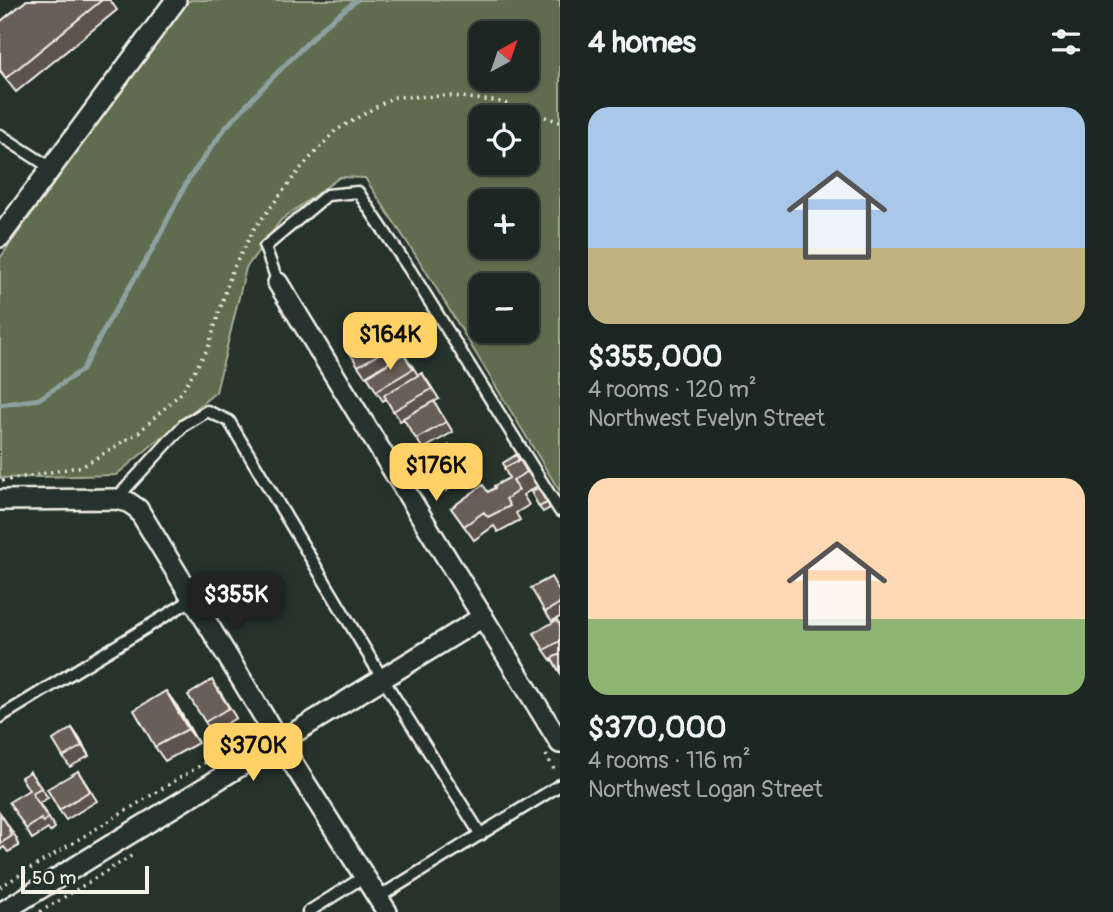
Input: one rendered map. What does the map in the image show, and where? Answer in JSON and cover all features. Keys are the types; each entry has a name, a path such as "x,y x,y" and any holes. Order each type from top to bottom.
{"street":[{"path":"0,237 176,0"},
{"path":"278,284 560,743"},
{"path":"0,500 116,499 128,502 138,509 280,743 383,905"},
{"path":"2,912 483,617"}],"lane":[{"path":"0,135 51,168"},
{"path":"278,284 265,247 327,195 358,192 411,270 560,511"},
{"path":"116,499 184,425 207,411 229,421 383,679 481,835"},
{"path":"0,717 193,599"},
{"path":"383,905 481,835 560,785"},
{"path":"308,912 365,876"}],"path":[{"path":"0,887 269,724"},
{"path":"40,912 128,858"}],"green space":[{"path":"190,0 560,0 560,492 470,343 539,343 539,273 469,273 469,342 365,178 340,177 281,220 246,268 216,392 116,475 0,478 0,258 176,14"}],"building":[{"path":"27,0 102,0 6,78 0,70 0,22"},
{"path":"382,327 393,346 358,366 347,348"},
{"path":"404,354 413,369 376,391 367,376"},
{"path":"422,373 432,389 393,411 384,395"},
{"path":"434,401 446,422 416,439 403,418"},
{"path":"449,446 462,465 439,481 425,462"},
{"path":"516,455 519,460 505,468 503,463"},
{"path":"520,460 527,472 513,480 519,490 506,499 510,506 488,517 484,512 464,526 451,508 483,485 488,492 495,488 494,486 509,478 504,468"},
{"path":"538,488 547,503 539,507 531,492"},
{"path":"551,577 560,593 560,603 545,612 531,588"},
{"path":"557,620 560,625 560,641 544,650 534,633"},
{"path":"560,654 560,673 552,658"},
{"path":"212,680 229,708 205,722 188,695"},
{"path":"166,691 188,729 155,747 134,710"},
{"path":"72,728 82,746 63,757 53,740"},
{"path":"78,771 90,791 59,810 47,789"},
{"path":"30,772 41,788 32,793 48,818 43,822 41,819 26,829 9,802 29,790 21,777"},
{"path":"0,813 12,836 1,843 0,841"}],"waterway":[{"path":"0,405 39,399 82,370 151,252 188,180 226,127 325,25 357,0"}]}
